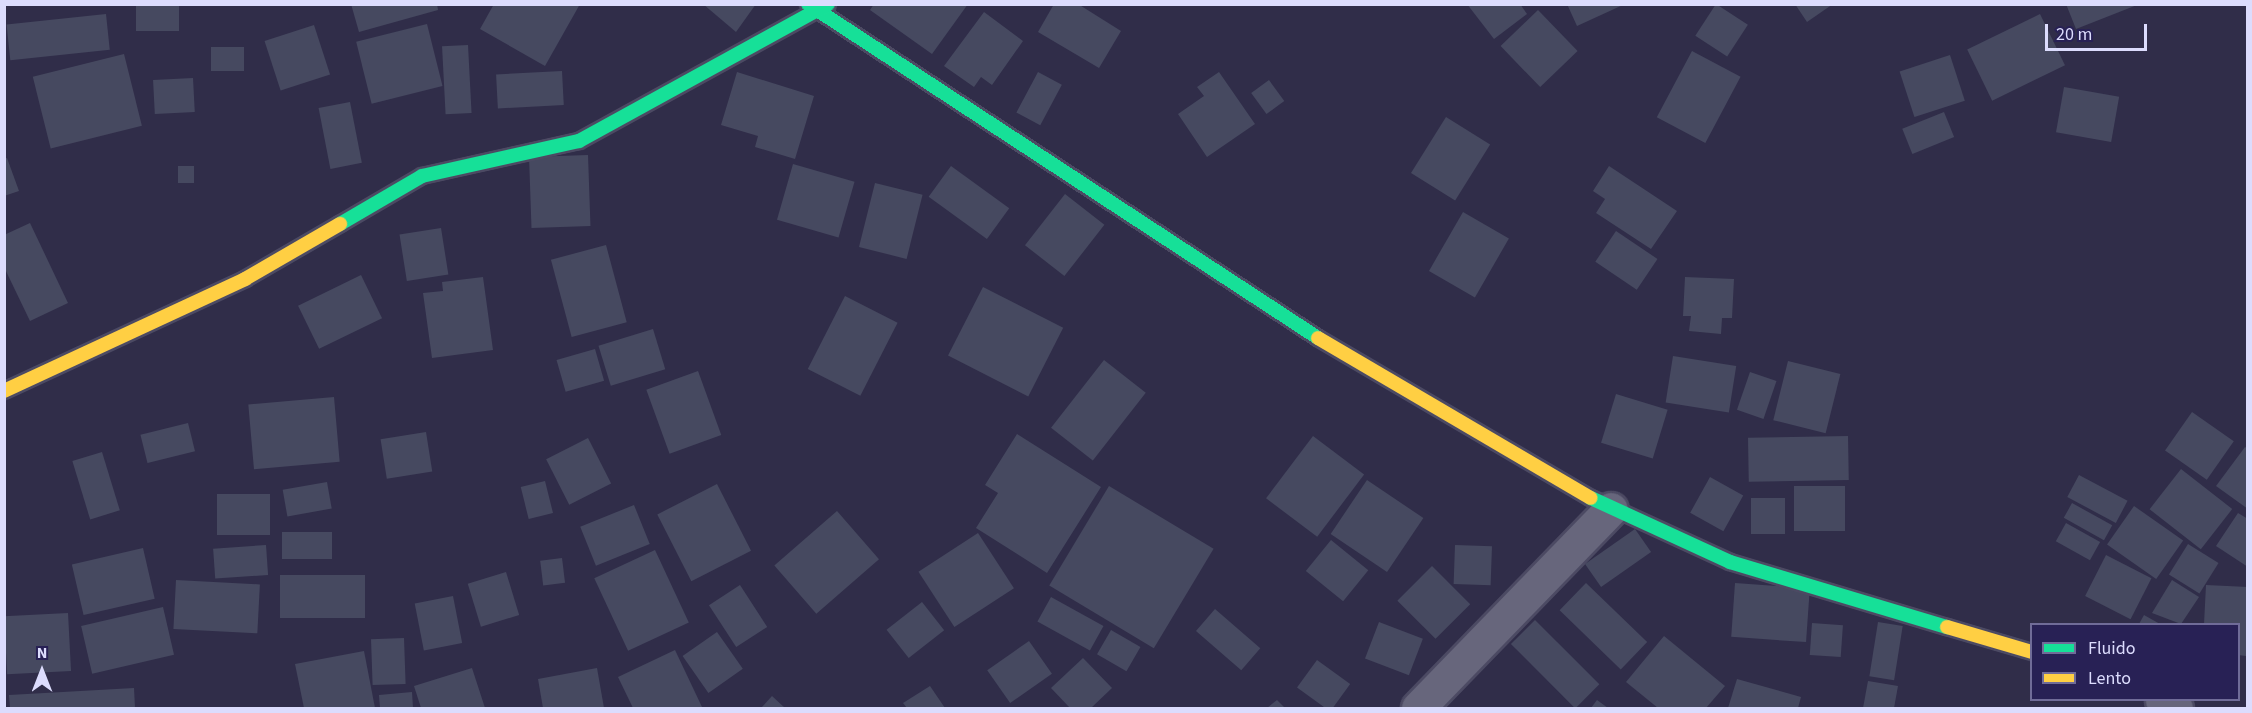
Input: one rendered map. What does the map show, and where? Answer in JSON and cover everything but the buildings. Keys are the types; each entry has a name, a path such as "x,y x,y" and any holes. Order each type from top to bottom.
{"street":[{"path":"808,4 824,9 1354,362 1611,509 1730,562 2030,652"},
{"path":"4,391 245,279 422,177 579,141 824,9"},
{"path":"1418,708 1611,509"}],"traffic: fast":[{"path":"808,4 1318,338"},
{"path":"340,224 422,176 579,141 828,4"},
{"path":"1591,498 1730,562 1947,627"}],"traffic: slow":[{"path":"4,391 245,279 340,224"},
{"path":"1318,338 1591,498"},
{"path":"1947,627 2030,651"}]}
